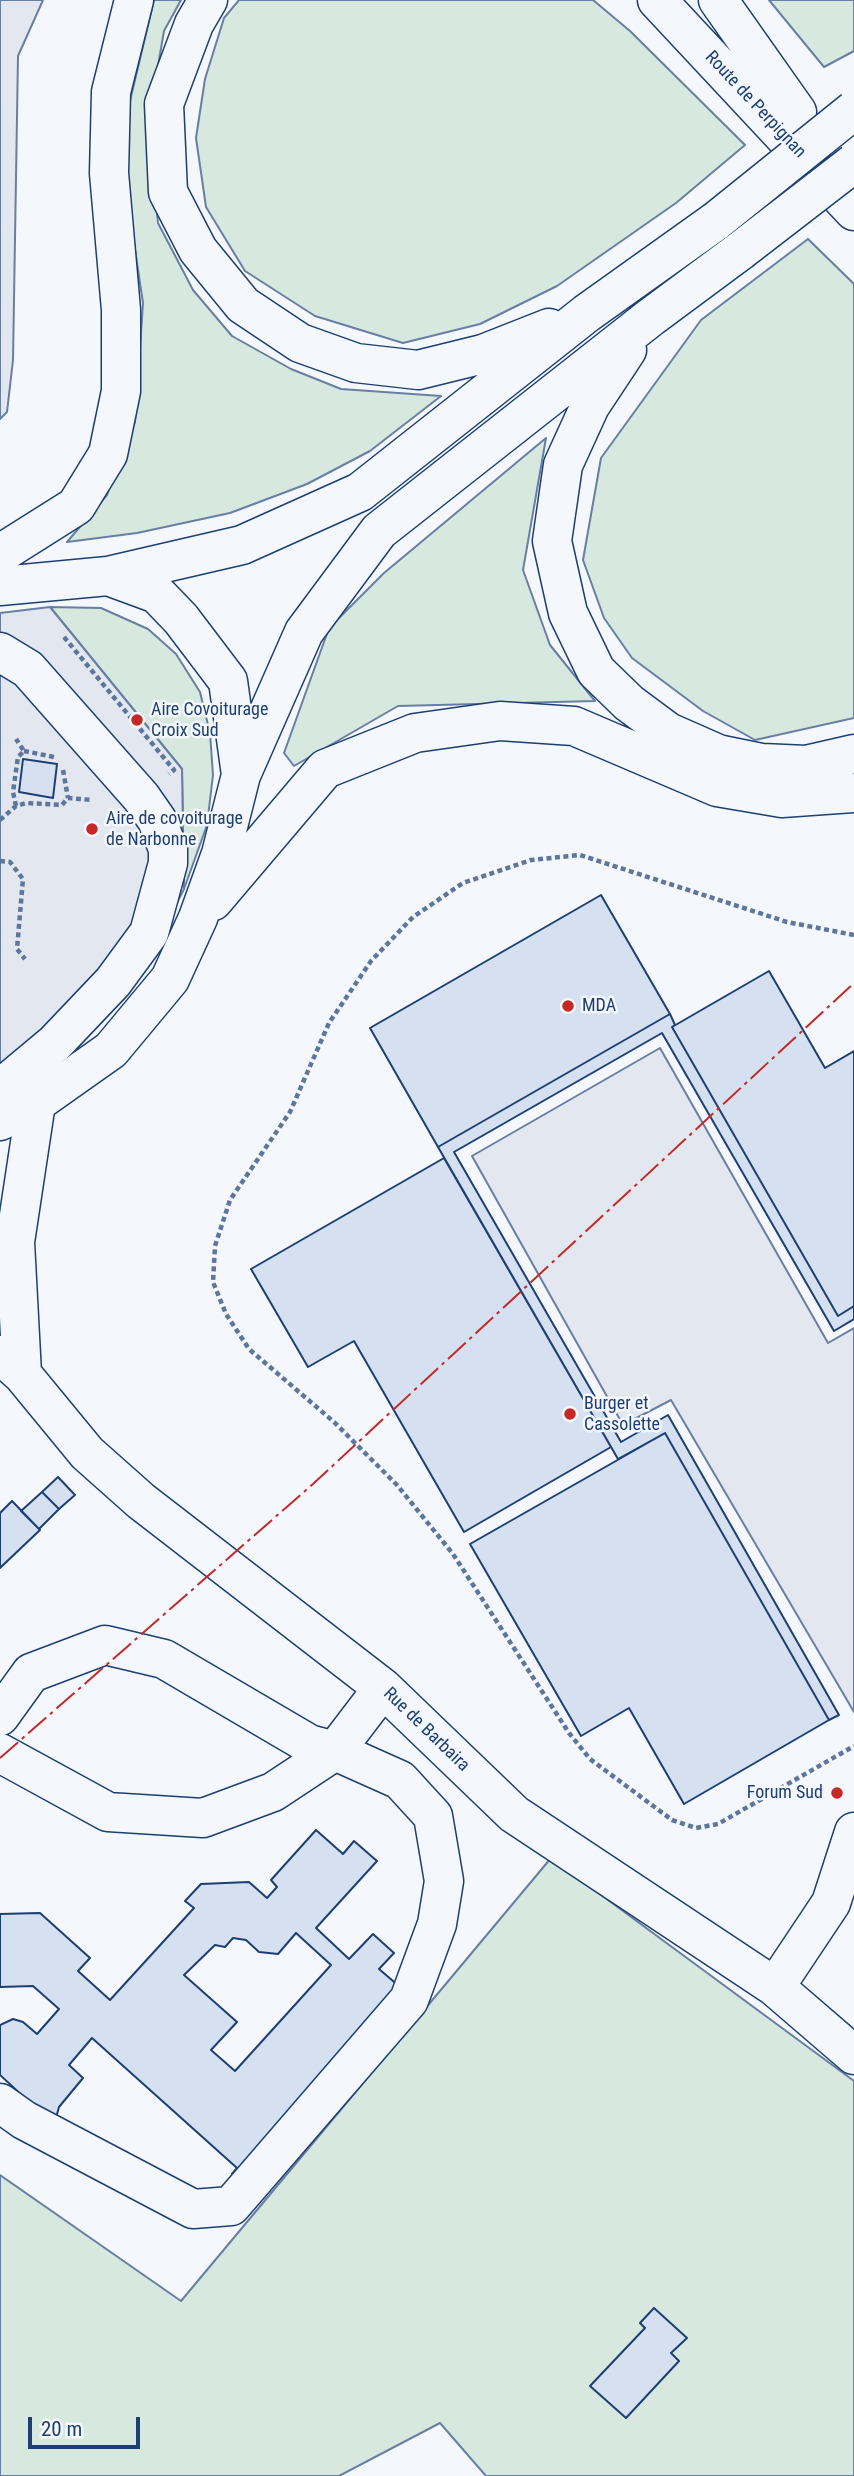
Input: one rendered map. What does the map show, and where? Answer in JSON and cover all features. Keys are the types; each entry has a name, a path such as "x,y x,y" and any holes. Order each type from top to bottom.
{"main road":[{"path":"0,554 76,506 108,454 121,391 121,310 109,173 111,92 134,0"},
{"path":"208,0 194,24 164,104 168,192 198,250 243,305 300,343 356,363 418,370 483,354 587,313"},
{"path":"628,0 668,41 788,122"},
{"name":"Route de Perpignan","path":"657,0 788,122 854,171"},
{"name":"Route de Perpignan","path":"689,0 788,122 854,211"},
{"path":"718,0 788,122"},
{"path":"0,586 108,576 243,545 360,492 587,313 716,221 854,110"},
{"path":"0,1121 36,1103 111,1050 170,979 198,918 221,854 242,775 303,632 379,531 651,317 854,163"},
{"path":"651,317 590,406 563,464 552,541 568,613 596,671 629,703 668,732 718,754 762,763 806,765 854,754"},
{"path":"108,576 157,594 181,619 229,681 242,775"},
{"path":"0,652 28,669 132,786 157,820 168,849 168,863 149,933 113,982 55,1043 0,1090"},
{"path":"198,918 325,769 415,733 500,721 574,726 717,787 782,798 854,793"},
{"name":"Rue de Barbaira","path":"36,1103 15,1242 11,1365 87,1453 141,1501 383,1688 514,1814 775,1987 854,2055"},
{"path":"0,1716 31,1673 105,1645 164,1659 309,1744 335,1751 400,1780 433,1816 444,1881 437,1924 408,2000 231,2206 193,2209 24,2120 0,2103"},
{"path":"0,1753 108,1812 203,1818 274,1792 335,1751 383,1688"},
{"path":"775,1987 831,1903 854,1832"}],"path":[{"path":"16,739 24,751 62,759 68,798"},
{"path":"16,806 13,792 18,757 24,751"},
{"path":"854,935 787,922 580,855 531,860 463,883 413,917 371,961 329,1023 290,1112 230,1200 215,1246 213,1282 226,1314 249,1349 334,1422 397,1485 453,1554 569,1733 590,1759 672,1820 696,1828 718,1824 854,1746"},
{"path":"0,861 9,862 23,880 17,948 25,959"}],"shaded area":[{"path":"0,0 43,0 18,56 13,360 7,412 0,419"},
{"path":"154,0 181,0 164,31 148,123 158,223 193,290 232,336 291,369 341,389 441,396 370,451 307,484 230,513 137,533 67,542 107,495 135,422 143,303 126,190 130,101"},
{"path":"239,0 593,0 630,31 745,145 676,203 557,286 480,324 403,343 315,316 245,271 206,207 196,138 205,79 224,18"},
{"path":"769,0 854,0 854,51 824,67"},
{"path":"808,239 854,284 854,718 755,740 703,711 632,658 604,618 583,560 601,458 701,320"},
{"path":"546,438 523,570 550,645 595,701 398,706 294,766 284,753 329,628 384,573"},
{"path":"50,607 101,608 148,629 176,654 200,692 210,733 213,775 207,825 184,889 182,769"},
{"name":"Aire de covoiturage de Narbonne","path":"50,607 182,769 184,889 161,934 0,1094 0,613"},
{"path":"660,1048 828,1343 854,1328 854,1712 671,1400 623,1425 472,1156"},
{"path":"551,1858 854,2081 854,2476 486,2476 440,2423 339,2476 0,2476 0,2175 181,2301"}],"building":[{"path":"23,759 57,764 53,798 19,792"},
{"path":"601,895 670,1014 438,1147 370,1028"},
{"path":"769,971 825,1068 854,1051 854,1306 838,1316 672,1027"},
{"path":"670,1014 675,1025 672,1027 838,1316 854,1306 854,1319 834,1331 662,1033 454,1152 621,1442 668,1415 839,1715 829,1720 665,1433 618,1459 438,1147"},
{"path":"444,1158 611,1447 464,1532 354,1341 308,1367 251,1269"},
{"path":"665,1433 829,1720 684,1804 629,1708 581,1736 470,1544"},
{"path":"58,1477 75,1495 59,1509 42,1492"},
{"path":"42,1492 59,1509 39,1529 21,1511"},
{"path":"12,1501 40,1530 0,1568 0,1513"},
{"path":"316,1830 343,1854 354,1841 377,1861 316,1928 349,1959 373,1934 394,1953 379,1969 400,1987 244,2174 232,2174 237,2168 92,2038 69,2065 83,2078 59,2107 54,2125 0,2075 0,2025 13,2019 23,2022 37,2034 59,2009 33,1986 0,1987 0,1914 40,1913 90,1958 78,1971 110,2000 194,1908 185,1901 201,1884 249,1882 267,1898 277,1887 271,1880","holes":["296,1933 331,1965 235,2071 211,2050 237,2022 184,1975 215,1945 225,1947 233,1938 246,1940 259,1952 278,1954"]},
{"path":"654,2308 687,2338 671,2353 679,2361 626,2418 590,2386 645,2328 640,2323"}],"power":[{"path":"0,1758 313,1484 854,983"}],"place":[{"name":"Aire Covoiturage Croix Sud","path":"137,720"},
{"name":"Aire de covoiturage de Narbonne","path":"92,829"},
{"name":"MDA","path":"568,1006"},
{"name":"Burger et Cassolette","path":"570,1414"},
{"name":"Forum Sud","path":"837,1793"}]}
